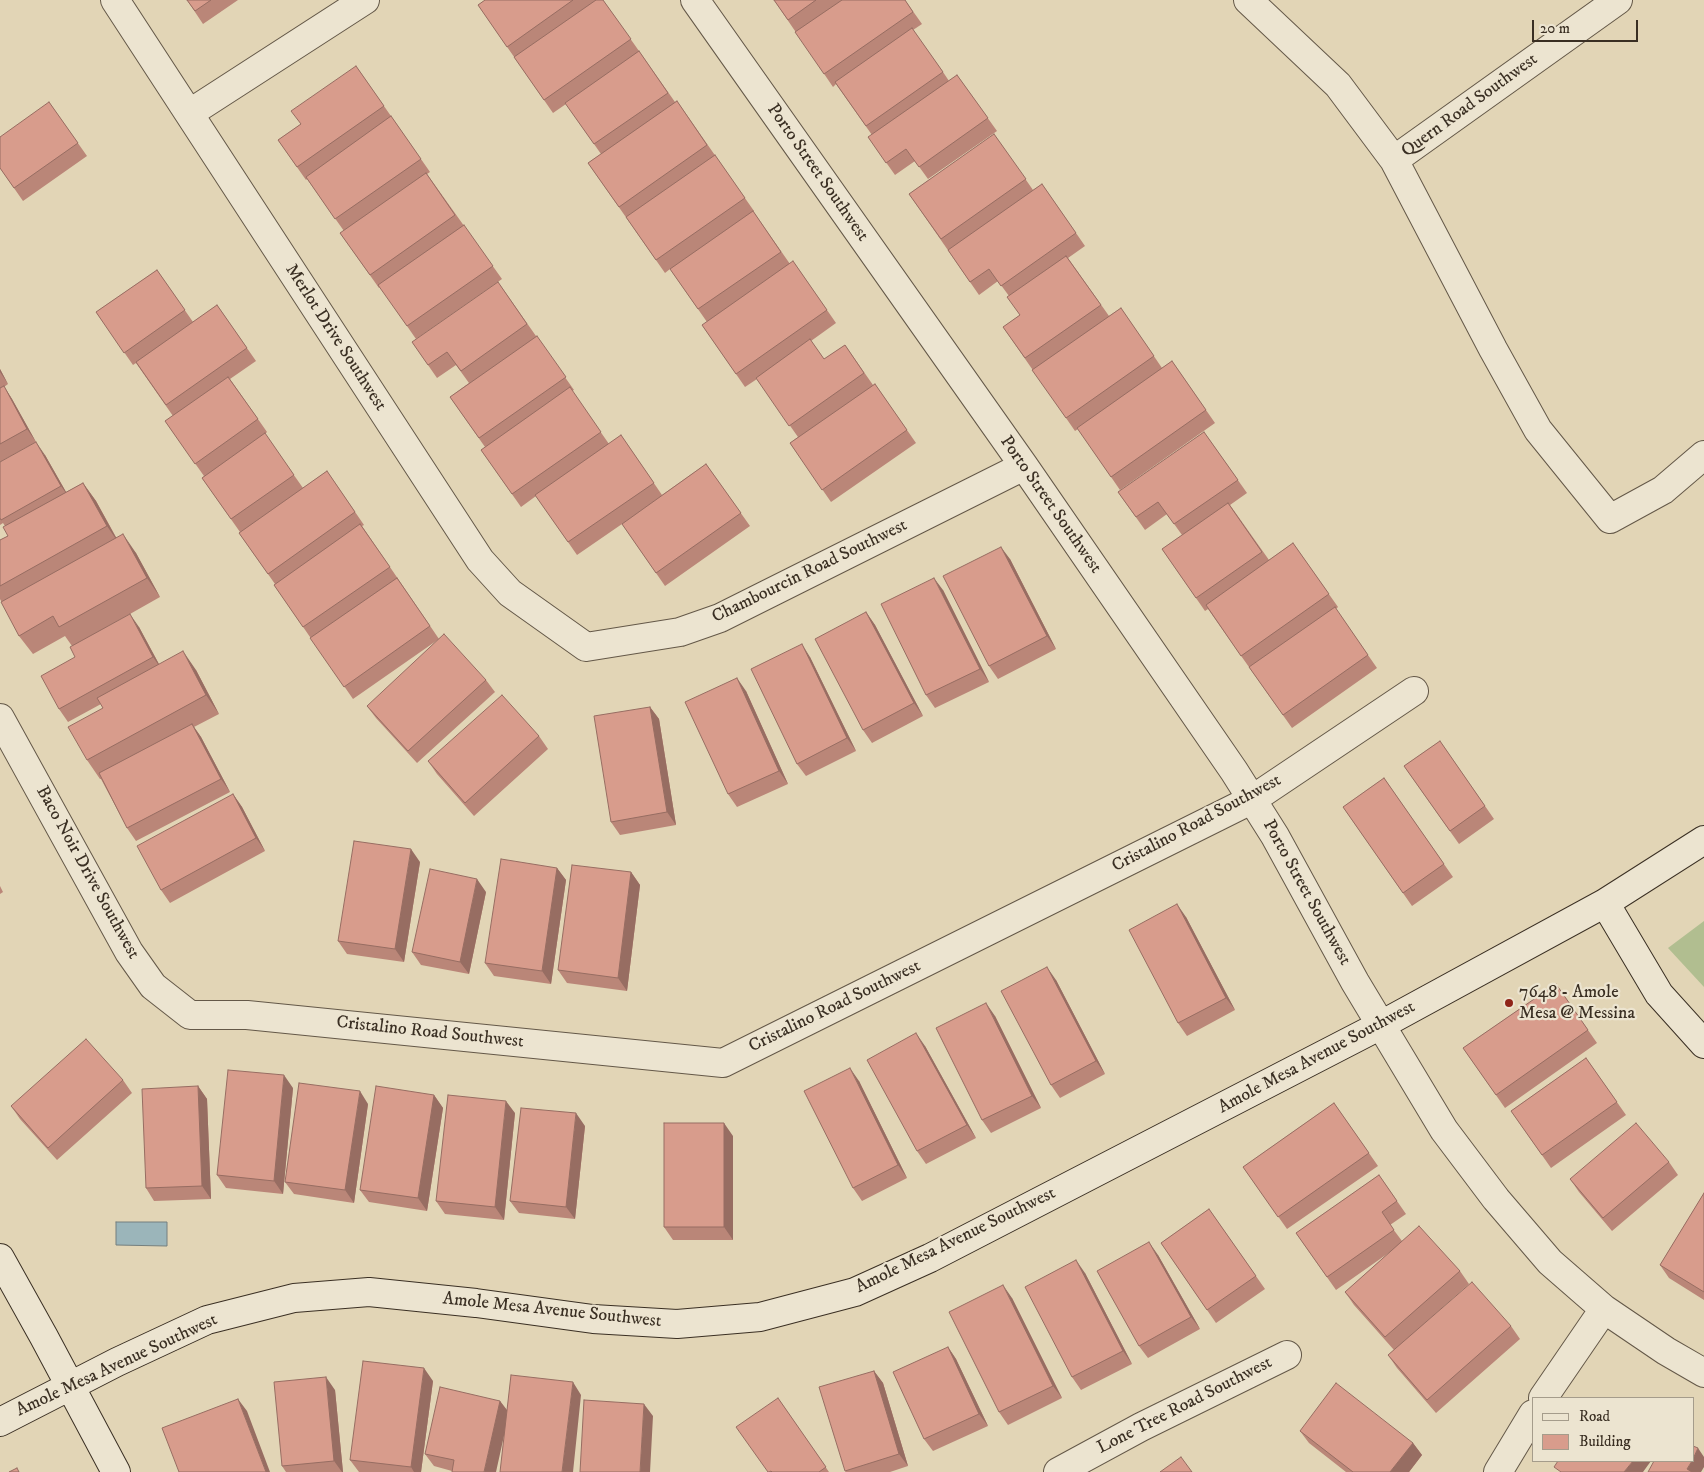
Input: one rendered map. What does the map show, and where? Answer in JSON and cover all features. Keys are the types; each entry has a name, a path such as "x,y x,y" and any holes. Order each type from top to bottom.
{"street":[{"name":"Merlot Drive Southwest","path":"115,0 480,560 510,593 586,648"},
{"path":"190,113 365,0"},
{"name":"Porto Street Southwest","path":"695,0 1024,466 1253,799 1381,1026 1444,1130 1496,1199 1550,1262 1604,1309 1666,1351 1704,1373"},
{"path":"1248,0 1338,85 1394,160 1493,349 1538,430 1610,519 1663,490 1704,455"},
{"name":"Quern Road Southwest","path":"1394,160 1618,0"},
{"name":"Chambourcin Road Southwest","path":"586,648 680,632 720,618 1024,466"},
{"name":"Cristalino Road Southwest","path":"190,1015 256,1016 723,1063 1253,799 1414,690"},
{"name":"Baco Noir Drive Southwest","path":"0,718 129,952 153,986 190,1015"},
{"name":"Amole Mesa Avenue Southwest","path":"0,1422 207,1320 294,1298 369,1292 476,1303 593,1319 677,1324 760,1316 855,1292 930,1258 1381,1026 1604,903 1704,840"},
{"path":"1604,903 1660,994 1704,1044"},
{"path":"0,1258 116,1472"},
{"path":"1544,1397 1604,1309"},
{"name":"Lone Tree Road Southwest","path":"1058,1472 1287,1354"},
{"path":"1498,1472 1532,1416"}],"green space":[{"path":"1704,921 1704,987 1668,948"}],"water":[{"path":"116,1222 167,1222 167,1246 116,1245"}],"building":[{"path":"187,0 211,0 195,11"},
{"path":"485,0 573,0 507,47 478,5"},
{"path":"596,0 603,0 631,39 544,100 514,57"},
{"path":"774,0 816,0 788,20"},
{"path":"842,0 905,0 913,12 824,74 795,32"},
{"path":"912,28 943,72 866,126 835,82"},
{"path":"639,51 668,93 594,144 565,103"},
{"path":"356,66 384,106 297,167 278,140 301,124 291,111"},
{"path":"957,75 988,118 919,167 906,149 886,163 868,137"},
{"path":"677,101 707,145 619,207 588,163"},
{"path":"49,102 78,143 14,188 0,168 0,137"},
{"path":"391,116 421,159 335,219 306,177"},
{"path":"994,134 1026,179 941,239 909,194"},
{"path":"715,155 745,198 656,260 626,217"},
{"path":"426,173 455,215 370,275 340,233"},
{"path":"1042,184 1076,233 1001,286 989,269 970,282 948,250"},
{"path":"753,211 781,252 698,309 670,269"},
{"path":"464,225 493,266 407,326 378,285"},
{"path":"1066,256 1101,305 1025,358 1003,327 1020,315 1007,297"},
{"path":"793,261 827,310 736,374 702,325"},
{"path":"157,270 185,310 124,353 96,312"},
{"path":"498,282 527,324 461,371 447,352 428,365 412,342"},
{"path":"217,305 247,348 166,405 136,362"},
{"path":"1121,308 1154,356 1066,418 1032,370"},
{"path":"537,336 566,377 479,438 450,397"},
{"path":"810,339 824,359 845,345 864,373 789,426 756,378"},
{"path":"1172,361 1206,410 1111,477 1077,428"},
{"path":"228,377 258,419 195,464 165,421"},
{"path":"875,384 907,430 822,490 790,443"},
{"path":"4,386 27,429 0,444 0,388"},
{"path":"570,387 601,432 512,494 481,450"},
{"path":"1204,432 1238,480 1174,524 1158,502 1136,517 1118,492"},
{"path":"265,433 294,475 231,519 202,478"},
{"path":"621,435 654,483 568,542 535,495"},
{"path":"36,442 61,486 1,520 0,462"},
{"path":"706,464 741,513 656,573 622,524"},
{"path":"327,471 355,512 268,574 239,533"},
{"path":"83,483 107,526 0,586 0,540 8,536 3,527"},
{"path":"1228,503 1262,552 1196,598 1162,549"},
{"path":"360,524 390,567 303,627 274,585"},
{"path":"123,534 147,578 59,627 53,616 19,636 1,602"},
{"path":"1293,543 1329,594 1241,656 1206,605"},
{"path":"1001,547 1047,636 989,666 943,576"},
{"path":"397,578 430,626 344,687 310,638"},
{"path":"934,578 980,669 926,695 881,604"},
{"path":"1335,607 1368,655 1283,715 1249,667"},
{"path":"866,612 914,703 863,730 815,639"},
{"path":"130,614 153,657 59,709 41,676 75,657 70,647"},
{"path":"444,634 486,680 408,751 367,706"},
{"path":"802,644 847,738 797,764 751,669"},
{"path":"183,651 206,695 87,760 68,727 103,708 97,698"},
{"path":"737,678 779,771 728,794 685,702"},
{"path":"502,695 539,736 465,803 428,761"},
{"path":"650,707 667,812 611,822 594,716"},
{"path":"192,724 221,779 127,828 99,773"},
{"path":"1440,741 1485,806 1450,831 1404,766"},
{"path":"1384,778 1444,864 1403,893 1343,807"},
{"path":"233,794 256,838 161,890 137,846"},
{"path":"354,841 411,849 395,949 338,941"},
{"path":"501,859 557,868 542,971 485,963"},
{"path":"572,865 631,872 618,978 558,970"},
{"path":"430,869 477,879 460,962 412,952"},
{"path":"1177,904 1226,998 1178,1023 1129,930"},
{"path":"1047,967 1096,1061 1051,1085 1001,991"},
{"path":"1556,984 1588,1030 1496,1095 1463,1048"},
{"path":"986,1003 1032,1096 982,1120 936,1028"},
{"path":"916,1033 967,1125 917,1151 867,1060"},
{"path":"86,1039 123,1080 48,1148 11,1106"},
{"path":"1586,1058 1617,1102 1542,1155 1511,1111"},
{"path":"850,1068 898,1165 853,1188 804,1091"},
{"path":"228,1070 284,1075 274,1181 217,1175"},
{"path":"299,1083 360,1091 345,1190 285,1182"},
{"path":"198,1086 202,1186 146,1188 142,1089"},
{"path":"376,1086 434,1095 418,1198 360,1190"},
{"path":"448,1095 506,1101 495,1207 436,1201"},
{"path":"1334,1103 1369,1153 1278,1217 1243,1167"},
{"path":"521,1108 576,1113 566,1207 510,1201"},
{"path":"664,1123 724,1123 724,1227 664,1227"},
{"path":"1636,1123 1669,1162 1603,1218 1570,1179"},
{"path":"1379,1175 1397,1201 1382,1212 1394,1230 1327,1277 1296,1233"},
{"path":"1704,1193 1704,1292 1660,1265"},
{"path":"1209,1209 1256,1276 1207,1310 1161,1243"},
{"path":"1419,1226 1460,1271 1385,1337 1345,1292"},
{"path":"1149,1242 1191,1317 1139,1346 1097,1271"},
{"path":"1076,1260 1123,1351 1072,1377 1025,1287"},
{"path":"1472,1282 1511,1326 1427,1400 1388,1355"},
{"path":"1003,1285 1053,1386 999,1412 949,1312"},
{"path":"948,1347 979,1414 924,1439 893,1372"},
{"path":"363,1361 424,1368 411,1467 350,1460"},
{"path":"874,1371 899,1454 845,1471 819,1387"},
{"path":"511,1375 573,1382 562,1472 500,1472"},
{"path":"326,1377 334,1461 282,1466 274,1382"},
{"path":"1336,1383 1413,1443 1390,1472 1353,1472 1300,1431"},
{"path":"440,1387 500,1401 484,1472 452,1472 454,1460 425,1454"},
{"path":"778,1398 826,1467 819,1472 768,1472 736,1427"},
{"path":"238,1399 266,1472 179,1472 162,1428"},
{"path":"584,1400 644,1404 640,1472 580,1472"},
{"path":"1694,1446 1698,1448 1694,1457"},
{"path":"1181,1457 1192,1472 1160,1472"},
{"path":"1557,1462 1632,1462 1624,1472 1561,1472 1554,1467"},
{"path":"1653,1462 1691,1462 1687,1469 1692,1472 1648,1472"},
{"path":"17,1468 19,1472 9,1472"}],"place":[{"name":"7648 - Amole Mesa @ Messina","path":"1509,1003"}]}
